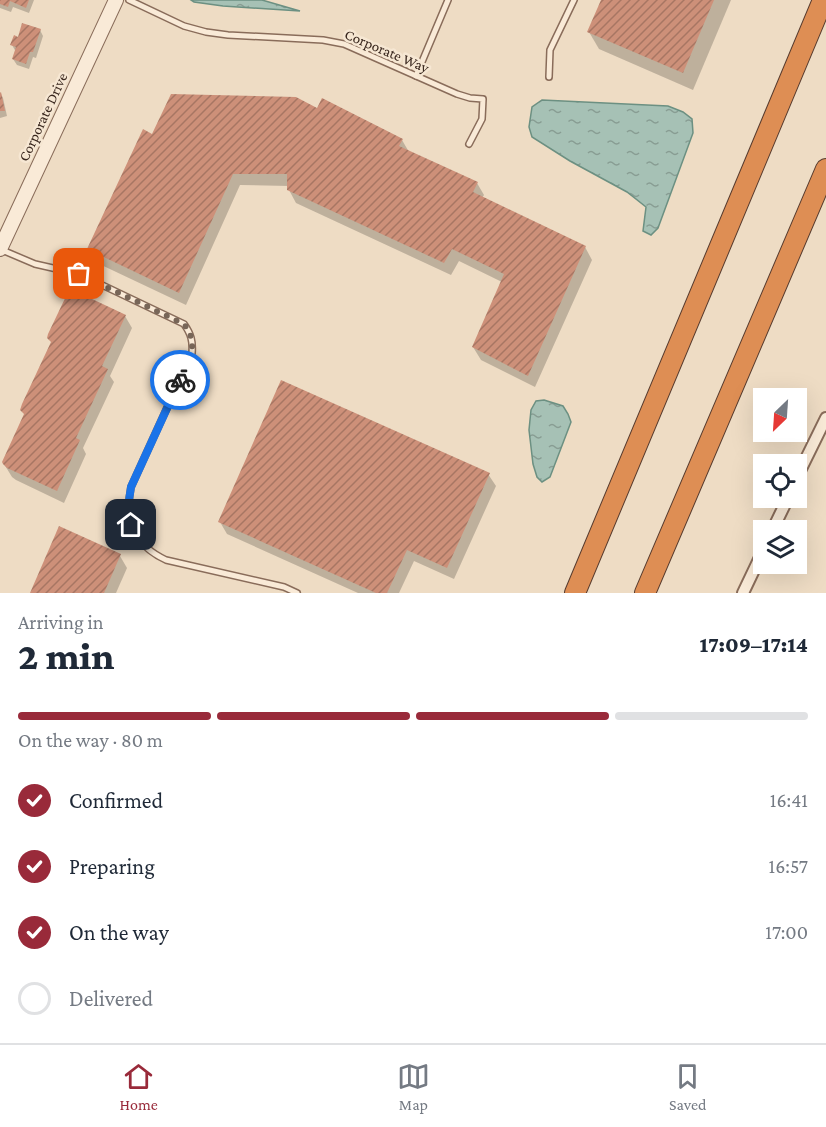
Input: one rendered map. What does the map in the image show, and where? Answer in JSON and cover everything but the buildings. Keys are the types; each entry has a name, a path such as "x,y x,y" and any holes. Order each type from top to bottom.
{"highway":[{"path":"575,587 823,0"},
{"path":"645,593 826,169"}],"street":[{"name":"Corporate Drive","path":"0,249 116,0"},
{"path":"807,457 826,418"},
{"path":"743,593 753,572"}],"lane":[{"name":"Corporate Way","path":"129,0 184,26 206,32 323,40 344,44 457,94 483,99 482,119 470,144"},
{"path":"416,76 448,0"},
{"path":"549,77 550,50 574,0"},
{"path":"0,249 35,264 79,274 184,324 192,339 192,352 131,487 128,507 133,531 144,546 156,556 166,560 284,587 297,593"}],"water":[{"path":"191,0 262,0 300,11 223,6"},
{"path":"542,100 668,106 683,112 692,119 693,133 658,228 651,235 643,231 646,207 627,192 532,137 529,127 532,107"},
{"path":"544,400 563,406 571,422 550,477 542,482 537,477 533,464 529,430 531,410 536,401"}],"way so far":[{"path":"79,274 184,324 189,331 193,345 180,380"}],"route":[{"path":"131,525 128,507 131,487 180,380"}]}
